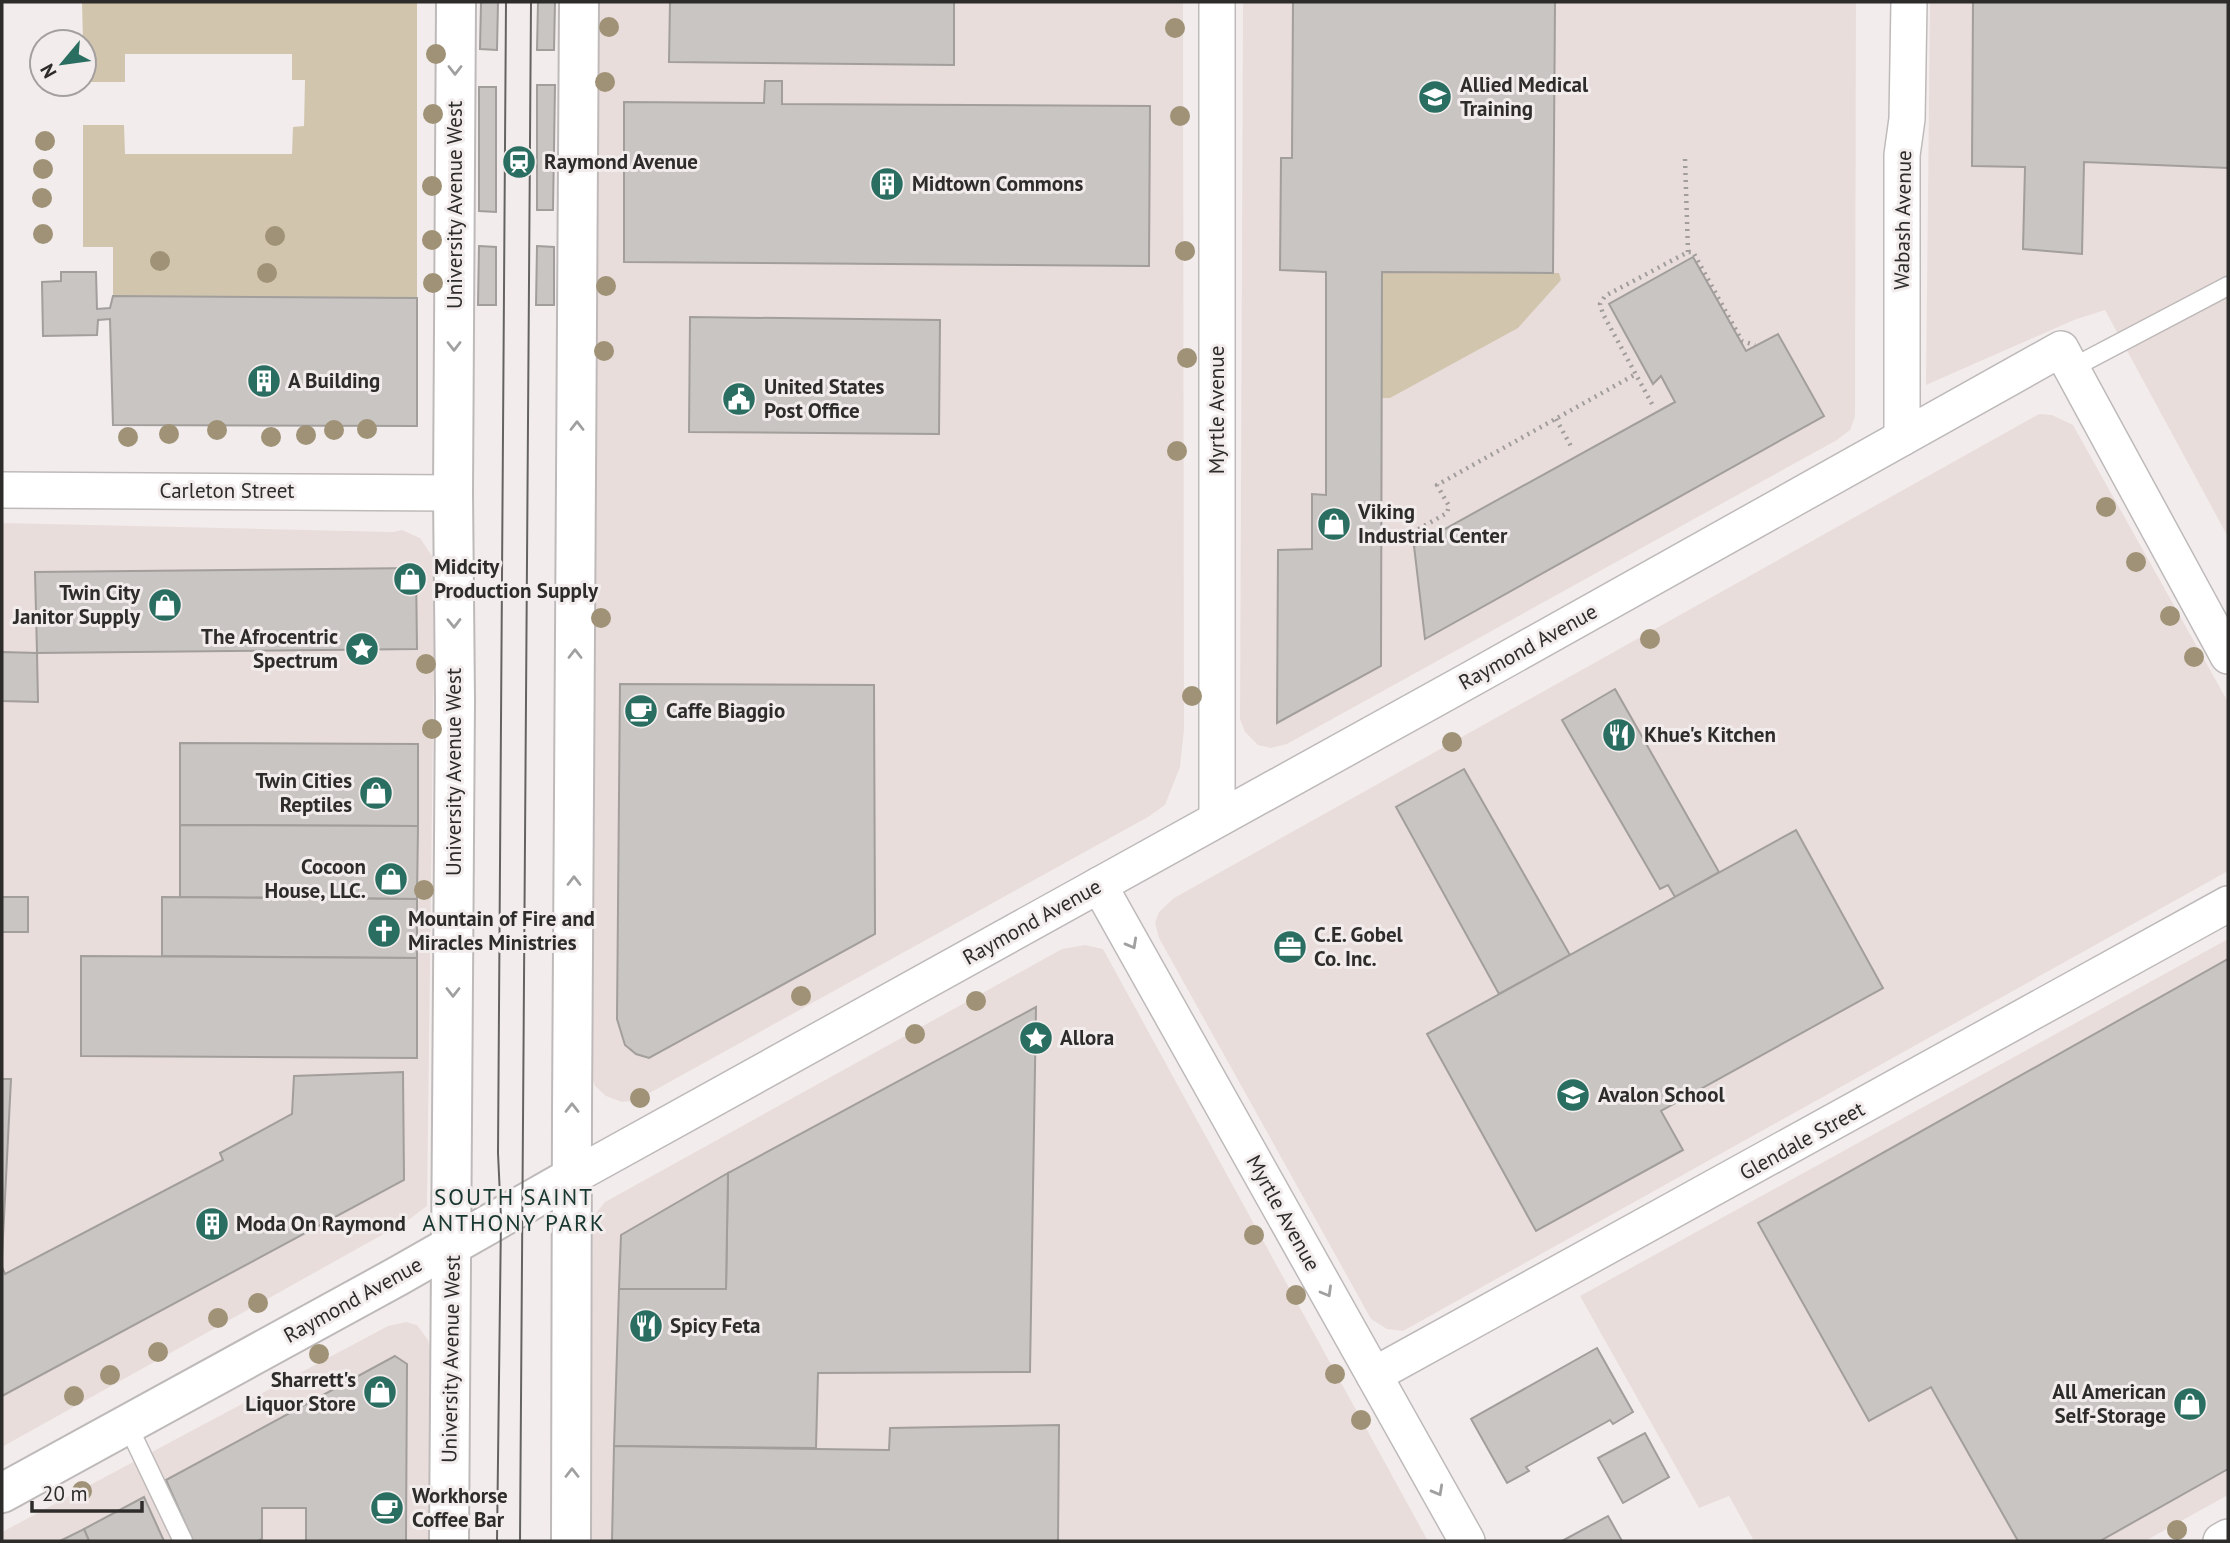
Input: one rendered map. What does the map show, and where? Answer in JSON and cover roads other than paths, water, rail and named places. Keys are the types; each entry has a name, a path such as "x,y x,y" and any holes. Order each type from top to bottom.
{"main road":[{"name":"University Avenue West","path":"449,1541 453,1244 451,1167 456,2"},
{"path":"571,1541 579,2"},
{"name":"Raymond Avenue","path":"2,1493 572,1177"}],"street":[{"name":"Myrtle Avenue","path":"1217,2 1217,818"},
{"name":"Wabash Avenue","path":"1902,438 1902,155 1906,119 1909,2"},
{"name":"Raymond Avenue","path":"572,1177 1902,438 2066,359"},
{"path":"2066,359 2228,656"},
{"name":"Carleton Street","path":"2,490 453,493"},
{"name":"Myrtle Avenue","path":"1099,884 1466,1541"},
{"name":"Glendale Street","path":"1374,1375 2228,904"},
{"path":"2221,1541 2228,1537"}],"lane":[{"path":"2066,359 2228,286"},
{"path":"127,1424 183,1541"}],"tram line":[{"path":"497,1541 501,1218 498,1153 506,2"},
{"path":"520,1541 531,2"}],"place":[{"name":"Allied Medical Training","path":"1435,97"},
{"name":"Raymond Avenue","path":"519,162"},
{"name":"Midtown Commons","path":"887,184"},
{"name":"A Building","path":"264,381"},
{"name":"United States Post Office","path":"739,399"},
{"name":"Viking Industrial Center","path":"1334,524"},
{"name":"Midcity Production Supply","path":"410,579"},
{"name":"Twin City Janitor Supply","path":"165,605"},
{"name":"The Afrocentric Spectrum","path":"362,649"},
{"name":"Caffe Biaggio","path":"641,711"},
{"name":"Khue's Kitchen","path":"1619,735"},
{"name":"Twin Cities Reptiles","path":"376,793"},
{"name":"Cocoon House, LLC.","path":"391,879"},
{"name":"Mountain of Fire and Miracles Ministries","path":"384,931"},
{"name":"C.E. Gobel Co. Inc.","path":"1290,947"},
{"name":"Allora","path":"1036,1038"},
{"name":"Avalon School","path":"1573,1095"},
{"name":"Moda On Raymond","path":"212,1224"},
{"name":"Spicy Feta","path":"646,1326"},
{"name":"Sharrett's Liquor Store","path":"380,1392"},
{"name":"All American Self-Storage","path":"2190,1404"},
{"name":"Workhorse Coffee Bar","path":"387,1508"}],"district":[{"name":"SOUTH SAINT ANTHONY PARK","path":"514,1210"}]}
